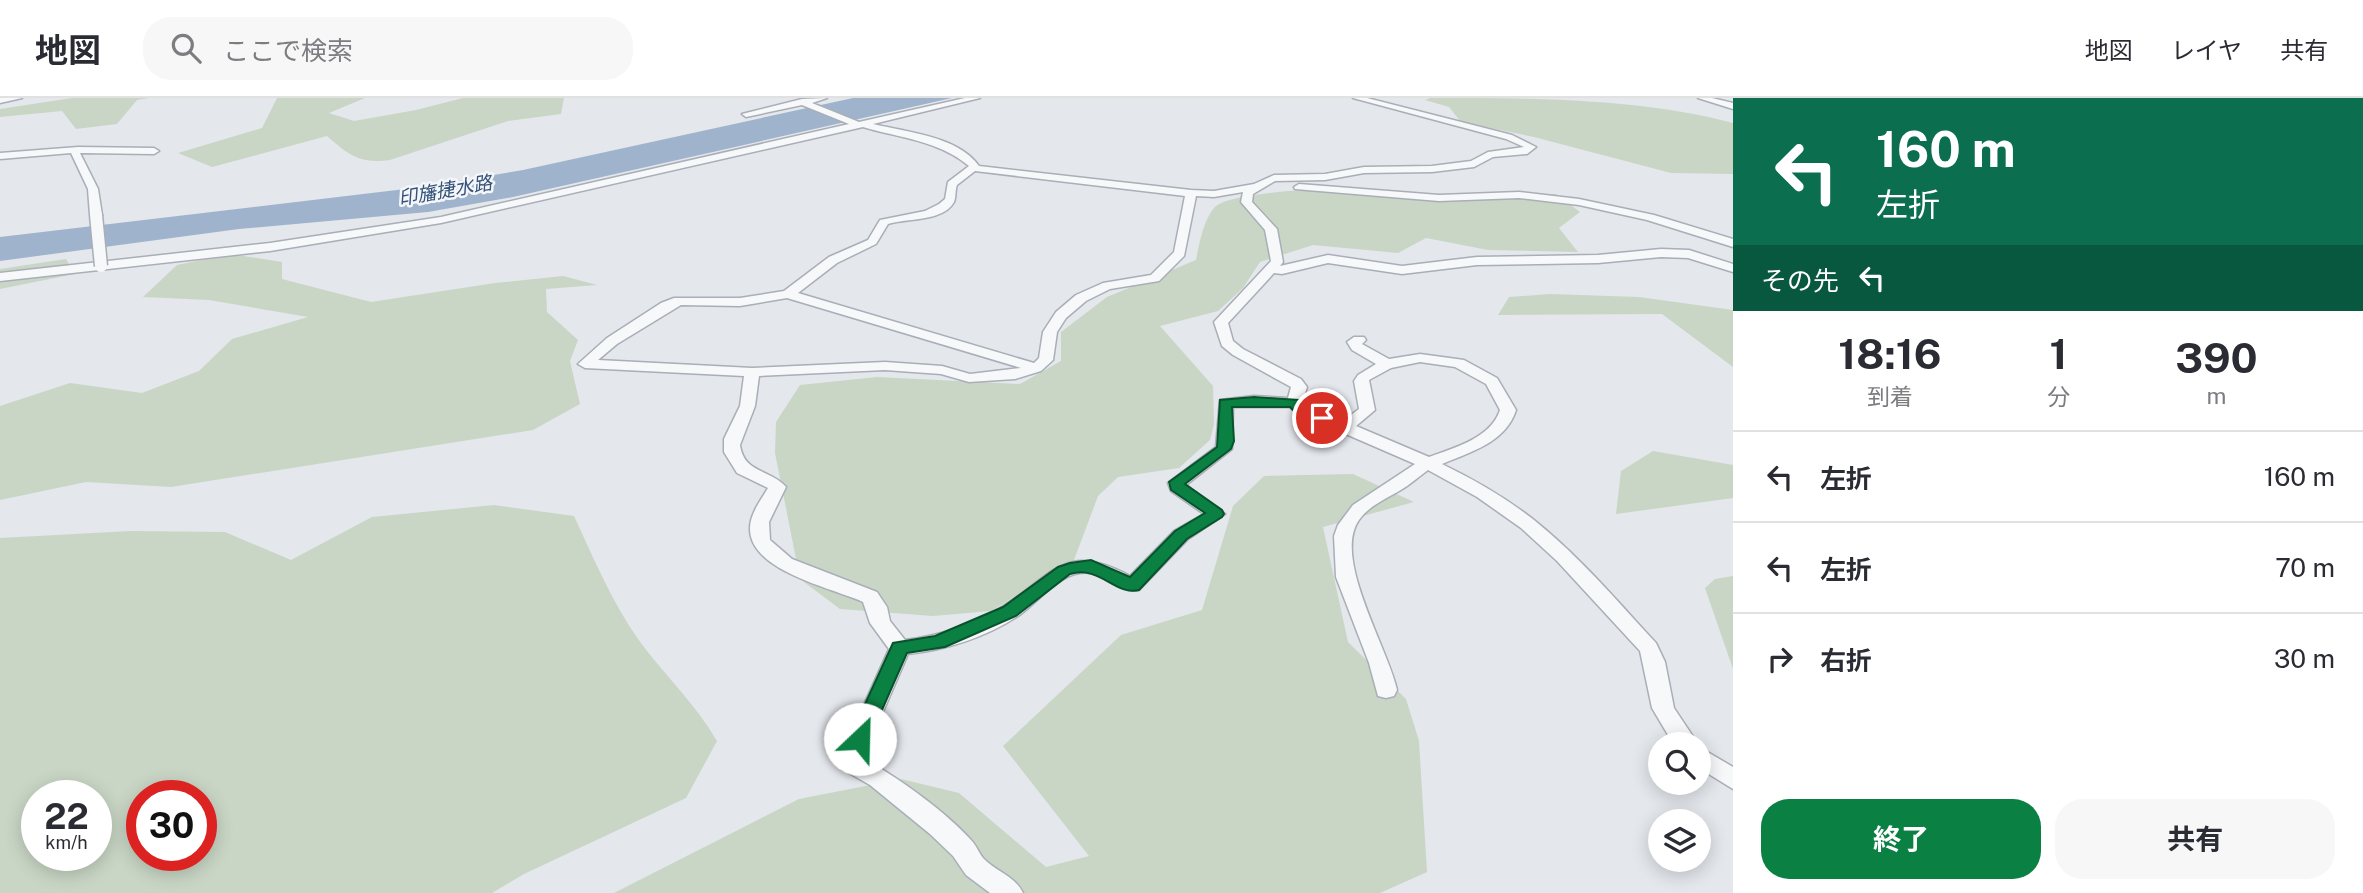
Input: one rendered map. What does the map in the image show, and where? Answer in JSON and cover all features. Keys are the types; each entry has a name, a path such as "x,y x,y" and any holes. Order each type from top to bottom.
{"street":[{"path":"0,100 18,98"},
{"path":"746,114 805,104 822,98"},
{"path":"0,277 270,247 401,227 522,203 976,98"},
{"path":"1294,403 1299,387 1296,382 1238,352 1227,343 1222,332 1221,321 1277,262 1271,229 1246,202 1248,193 1274,178 1325,177 1364,170 1432,169 1474,164 1491,154 1524,152 1531,147 1509,136 1357,98"},
{"path":"1702,98 1733,106"},
{"path":"805,104 858,124 941,145 964,155 974,165 973,168"},
{"path":"0,156 74,150 154,151"},
{"path":"74,150 92,186 97,203 101,266"},
{"path":"788,294 833,260 872,243 884,222 928,214 945,206 950,200 948,191 952,183 973,168 1214,194 1258,186 1439,198 1519,195 1579,202 1660,220 1733,243"},
{"path":"1036,368 788,294 740,302 679,301 666,306 612,341 585,364 752,372 885,366 935,369 969,378 1015,375 1036,368 1046,360 1050,332 1061,315 1081,298 1107,286 1155,278 1172,262 1180,253 1191,192"},
{"path":"1273,269 1282,270 1328,259 1402,270 1476,261 1598,259 1661,253 1689,254 1733,268"},
{"path":"1359,340 1354,342 1357,347 1387,364"},
{"path":"1344,428 1367,410 1359,386 1362,380 1387,364 1420,358 1460,363 1492,382 1508,410 1508,417 1484,439 1430,463 1365,502 1345,525 1342,550 1349,587 1378,660 1386,690"},
{"path":"752,372 746,410 731,441 732,451 744,470 777,486 759,528 765,548 788,565 870,597 877,607 880,622 900,648"},
{"path":"900,648 938,642 1010,612 1064,570 1091,566 1132,585 1181,535 1216,514 1177,486 1177,482 1224,449 1225,403 1294,403 1300,409 1430,463 1478,489 1519,518 1564,559 1649,648 1657,665 1662,702 1671,725 1677,732"},
{"path":"900,648 850,762 878,778 940,827 962,848 975,867 1010,893"},
{"path":"1711,764 1733,779"}],"green space":[{"path":"72,98 149,98 137,100 117,124 76,129 62,111 0,117 0,109"},
{"path":"277,98 365,98 329,113 354,121 463,98 564,98 561,114 508,121 390,160 370,161 355,157 327,136 212,167 178,153 262,128"},
{"path":"1545,99 1623,104 1733,123 1733,174 1671,173 1534,137 1461,122 1449,107 1425,100"},
{"path":"1321,189 1486,197 1556,194 1580,212 1559,228 1578,252 1488,250 1426,238 1398,253 1313,245 1260,262 1243,288 1218,311 1160,326 1213,386 1214,424 1210,440 1179,468 1118,477 1098,496 1074,560 991,611 933,616 840,609 800,579 775,453 776,422 800,385 877,377 1020,384 1061,361 1061,332 1107,297 1196,260 1207,220 1214,208 1221,203 1264,194"},
{"path":"231,254 282,262 282,279 371,302 495,283 563,276 597,285 546,289 547,312 578,340 570,361 580,404 533,430 171,487 86,482 0,500 0,406 70,383 142,393 199,371 232,339 308,317 209,300 143,297 177,265"},
{"path":"66,259 75,274 0,289 0,269"},
{"path":"1550,294 1639,297 1733,310 1733,367 1662,314 1498,315 1509,297"},
{"path":"1653,451 1733,465 1733,498 1616,514 1621,471"},
{"path":"1353,474 1414,502 1323,527 1348,642 1406,699 1419,741 1427,872 1380,893 614,893 799,799 901,779 959,793 1046,867 1089,856 1003,746 1121,635 1202,610 1233,506 1264,476"},
{"path":"494,505 574,516 603,579 629,625 717,741 686,798 524,874 492,893 0,893 0,538 131,531 225,532 291,560 372,517"},
{"path":"1733,576 1733,669 1705,588 1715,579"}],"water":[{"name":"印旛捷水路","path":"853,98 952,98 513,197 428,212 239,229 0,261 0,237 422,187 523,170"}],"route":[{"path":"860,739 900,648 938,642 1010,612 1064,570 1091,566 1132,585 1169,545 1216,514 1177,486 1177,482 1224,449 1225,403 1294,403 1300,409 1322,418"}]}
